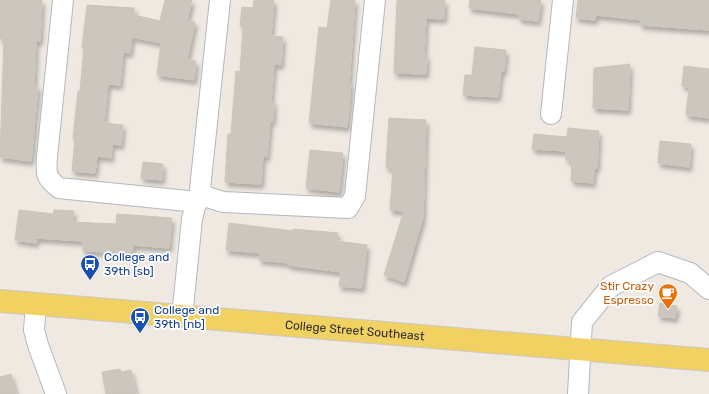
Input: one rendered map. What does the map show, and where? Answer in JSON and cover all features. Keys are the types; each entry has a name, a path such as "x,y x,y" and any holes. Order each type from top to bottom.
{"main road":[{"name":"College Street Southeast","path":"0,300 182,317 709,360"}],"street":[{"path":"63,0 47,157 46,172 48,180 59,188 200,197 204,196 223,202 348,208 356,196 374,0"},
{"path":"182,317 192,219 200,197 220,0"},
{"path":"551,114 563,0"},
{"path":"578,394 582,322 611,286 658,262 690,273 709,289"},
{"path":"36,304 35,334 56,394"}],"building":[{"path":"0,0 42,0 40,41 36,41 34,86 38,86 31,161 0,157 4,39 0,39"},
{"path":"165,0 192,0 187,20 195,22 187,60 196,61 194,80 157,75 161,43 132,37 130,53 123,52 120,85 108,84 104,123 123,125 121,145 112,144 111,158 97,156 95,173 72,171 75,139 73,139 78,91 80,91 84,48 82,48 87,5 134,8 134,15 160,21"},
{"path":"254,0 274,0 271,36 283,37 281,65 274,64 271,101 274,102 273,121 270,121 267,157 263,156 261,184 225,182 228,134 231,134 236,71 240,72 243,27 240,26 242,7 253,8"},
{"path":"331,0 355,0 349,84 351,84 347,127 309,123 319,27 327,28"},
{"path":"397,0 445,0 444,19 426,18 424,55 427,55 426,74 394,73"},
{"path":"470,0 541,0 538,21 519,19 519,14 469,8"},
{"path":"578,0 709,0 709,30 640,25 641,20 596,15 595,20 576,18"},
{"path":"475,47 506,50 504,71 501,71 498,97 463,95 465,75 472,75"},
{"path":"630,64 628,110 593,108 594,68"},
{"path":"684,66 709,69 709,118 686,115 689,87 682,86"},
{"path":"389,118 426,120 423,217 404,282 384,275 404,211 390,210 393,168 386,167"},
{"path":"568,128 599,131 597,168 594,168 593,183 571,181 572,160 566,160 566,151 532,149 534,134 567,137"},
{"path":"660,141 691,144 689,167 658,163"},
{"path":"310,150 343,153 339,192 306,188"},
{"path":"143,162 163,164 162,180 141,178"},
{"path":"19,210 53,214 54,210 74,211 73,222 116,224 117,214 172,218 169,248 133,245 132,253 83,251 83,241 36,238 36,243 15,240"},
{"path":"229,223 293,231 293,229 338,233 337,241 367,245 362,288 339,286 341,272 288,265 289,263 259,260 260,253 226,250"},
{"path":"660,303 677,306 675,318 658,316"},
{"path":"120,369 121,372 131,370 136,394 106,394 102,372"},
{"path":"11,374 16,394 0,394 0,377"}],"place":[{"name":"College and 39th [sb]","path":"90,281"},
{"name":"Stir Crazy Espresso","path":"668,310"},
{"name":"College and 39th [nb]","path":"140,334"}]}
